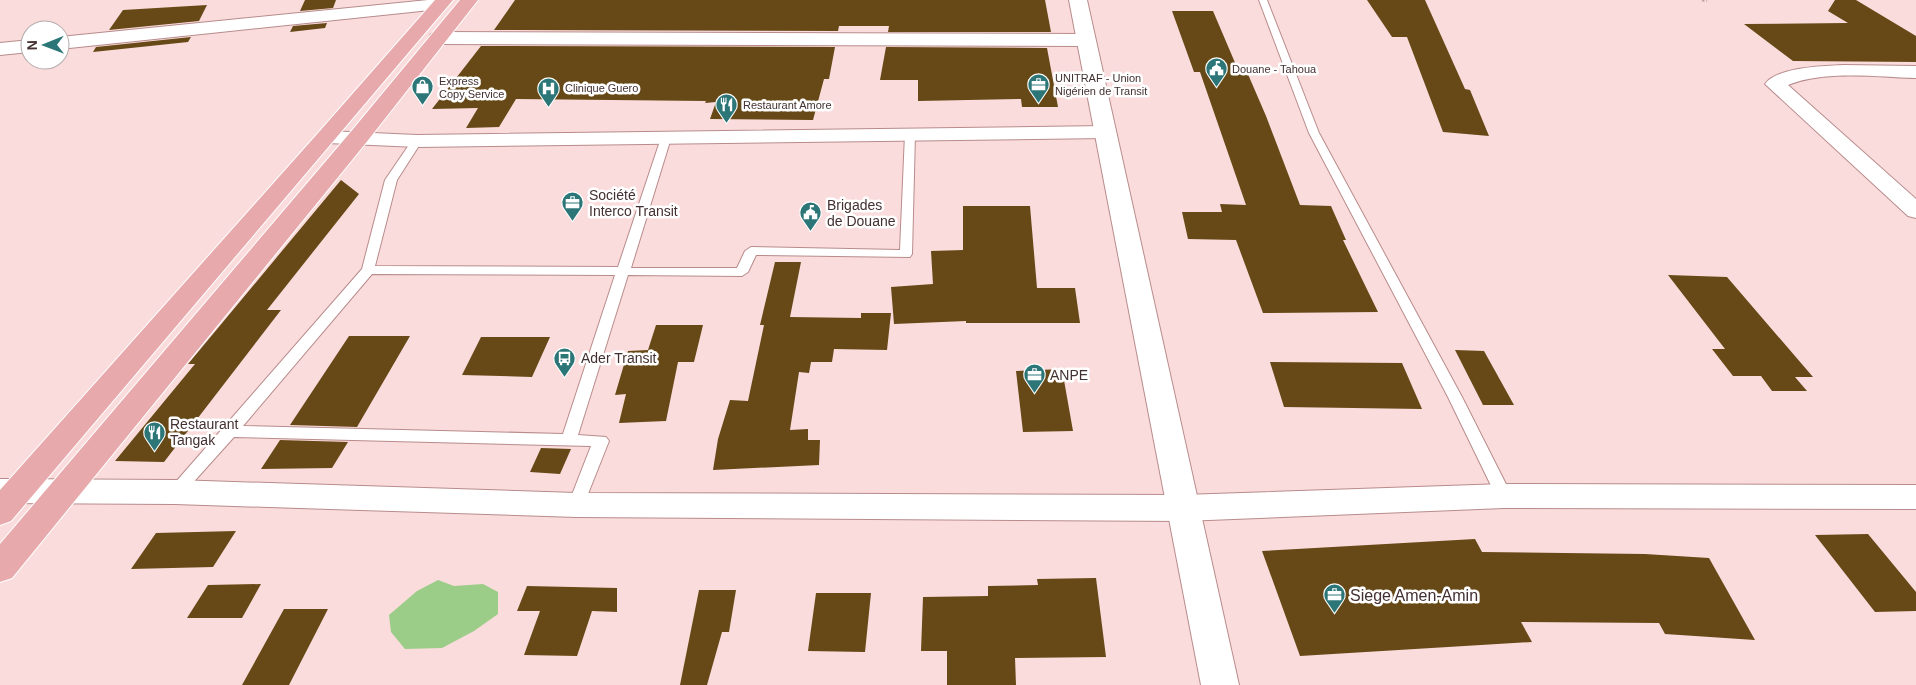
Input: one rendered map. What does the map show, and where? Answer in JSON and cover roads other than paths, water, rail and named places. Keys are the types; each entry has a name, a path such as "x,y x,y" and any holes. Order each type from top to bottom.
{"main road":[{"path":"0,568 357,139 468,0"},
{"path":"6,498 327,137 442,2"}],"street":[{"path":"1078,0 1220,685"},
{"path":"70,42 442,2"},
{"path":"438,38 1086,40"},
{"path":"0,49 20,47"},
{"path":"1916,72 1833,72 1787,77 1775,84 1916,211"},
{"path":"327,137 417,141 1105,132"},
{"path":"6,498 64,491 175,492 576,505 1183,508 1504,496 1916,498"}],"lane":[{"path":"1263,0 1314,133 1455,397 1504,496"},
{"path":"368,270 742,272 751,251 906,254 910,134"},
{"path":"569,439 666,138"},
{"path":"175,492 368,270 391,180 417,141"},
{"path":"230,431 601,440 576,505"}],"place":[{"name":"Douane - Tahoua","path":"1216,88"},
{"name":"UNITRAF - Union Nigérien de Transit","path":"1039,103"},
{"name":"Express Copy Service","path":"423,106"},
{"name":"Clinique Guero","path":"549,107"},
{"name":"Restaurant Amore","path":"727,124"},
{"name":"Société Interco Transit","path":"573,222"},
{"name":"Brigades de Douane","path":"811,232"},
{"name":"Ader Transit","path":"565,377"},
{"name":"ANPE","path":"1034,394"},
{"name":"Restaurant Tangak","path":"154,451"},
{"name":"Siege Amen-Amin","path":"1334,614"}]}
